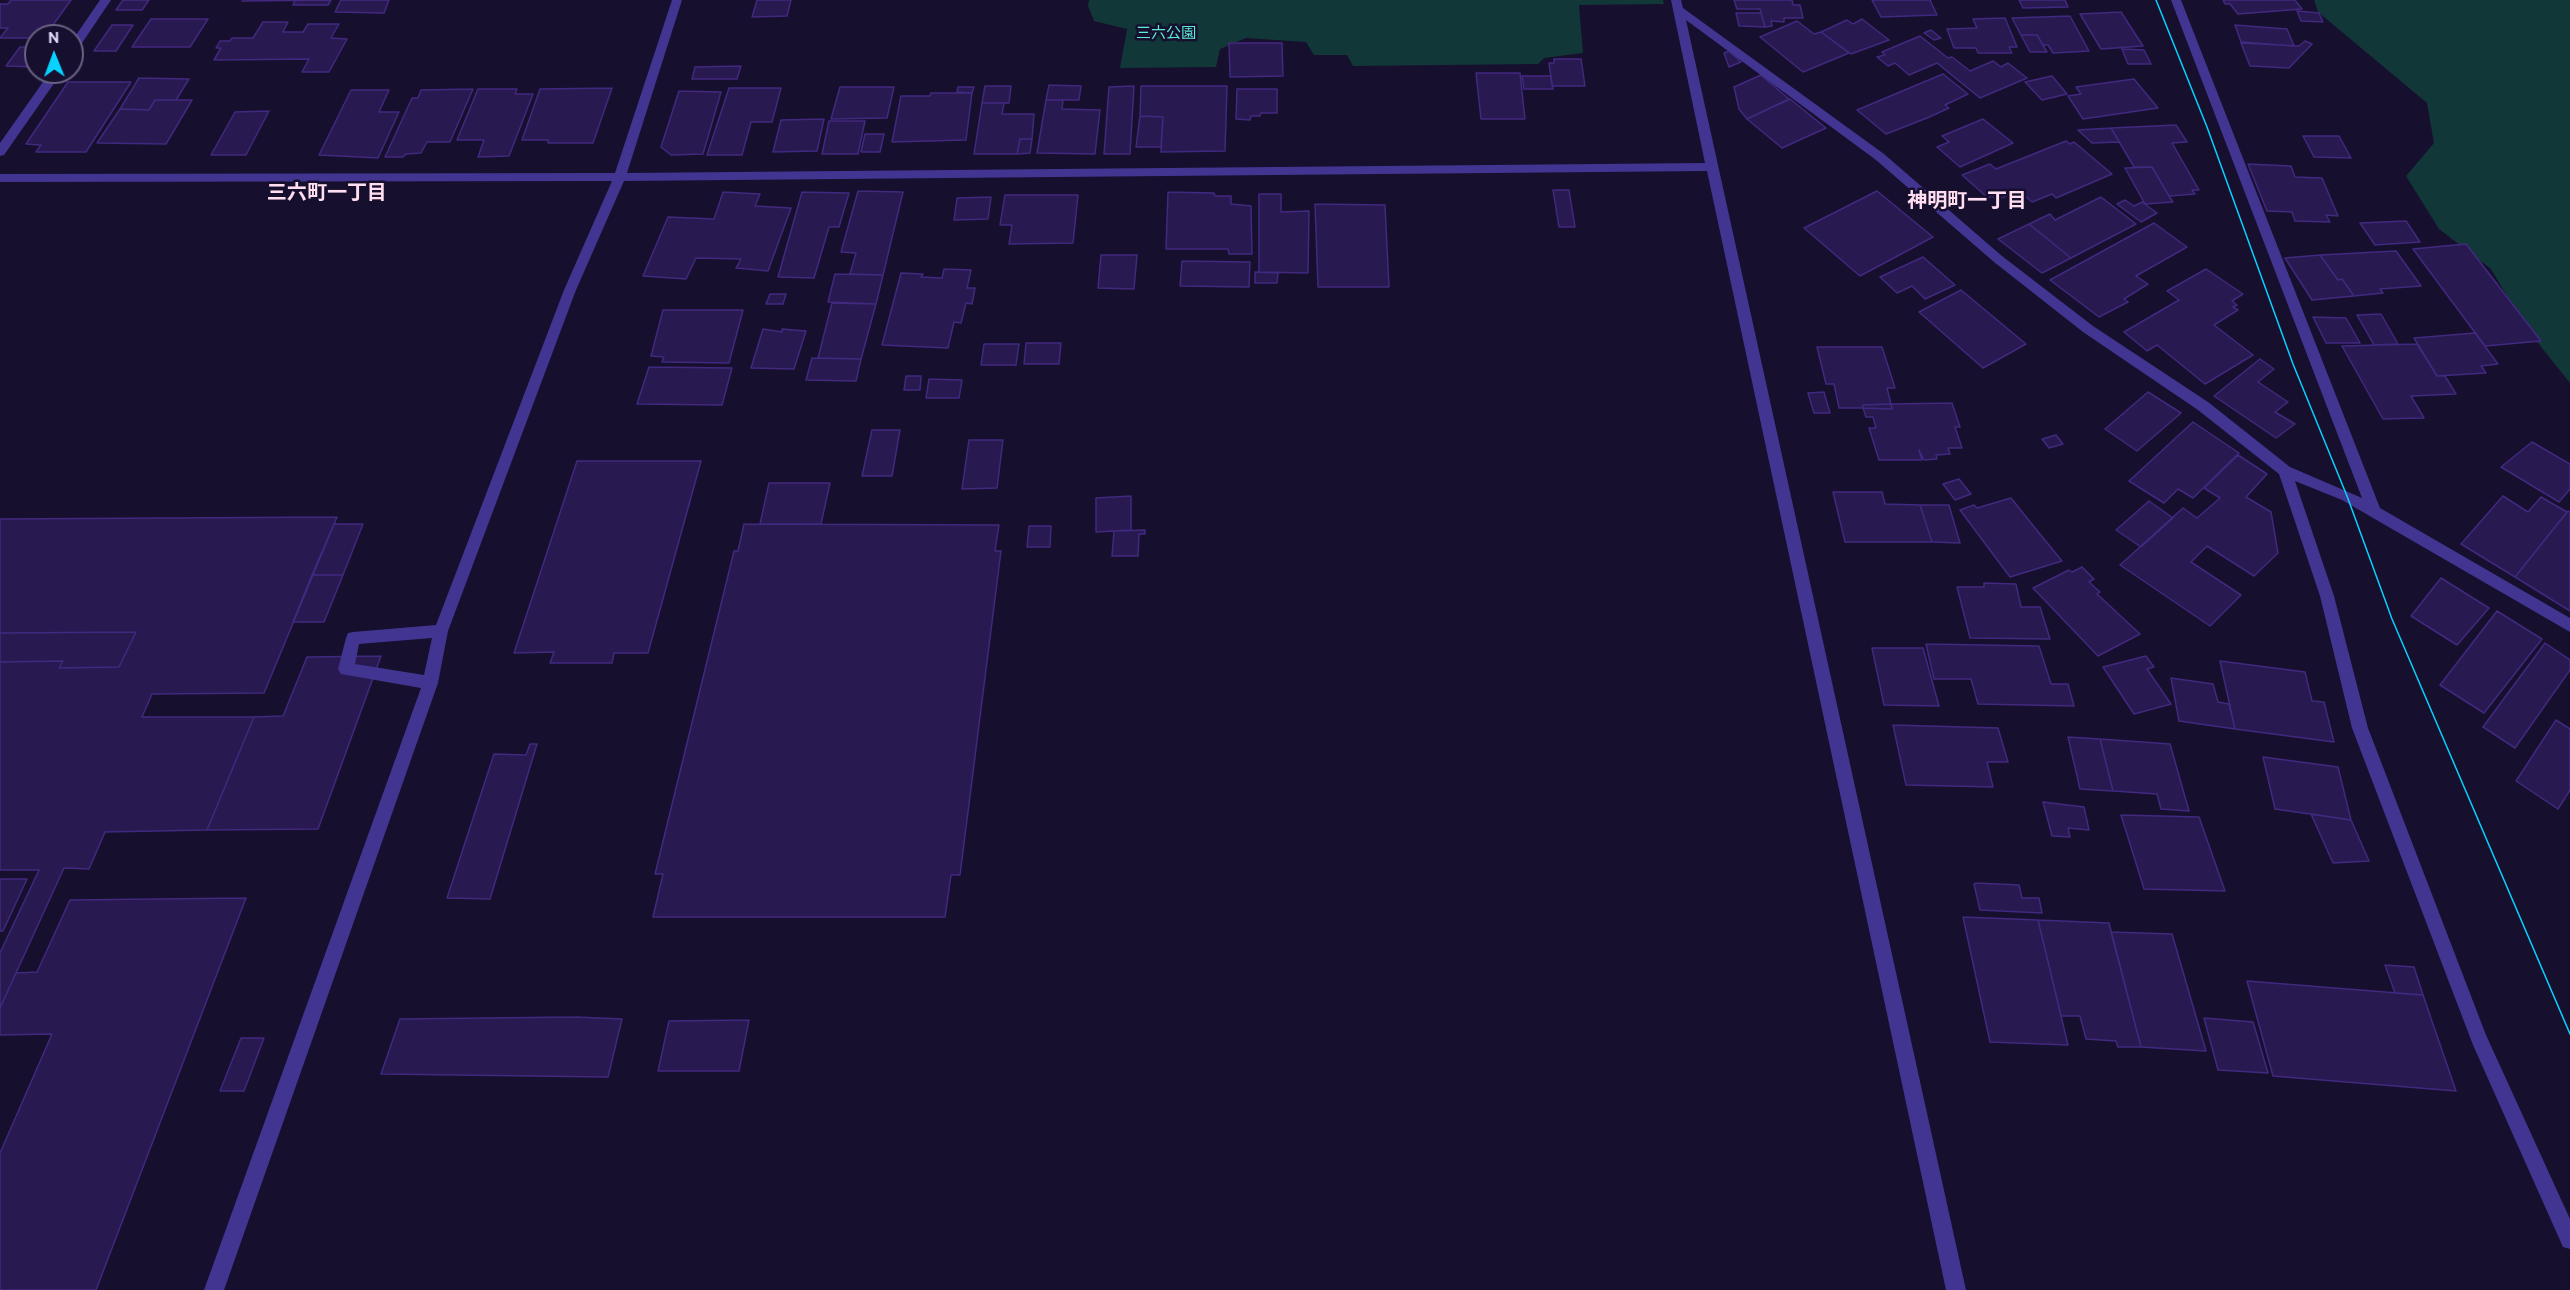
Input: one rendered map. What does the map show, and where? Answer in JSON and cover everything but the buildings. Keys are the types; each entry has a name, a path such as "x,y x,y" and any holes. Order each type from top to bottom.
{"street":[{"path":"84,32 106,0"},
{"path":"214,1290 430,683 441,631 570,290 620,177 677,0"},
{"path":"2176,0 2374,512"},
{"path":"1678,5 1880,157 1998,259 2088,329 2203,406 2285,471 2347,496 2570,626"},
{"path":"1678,5 1956,1290"},
{"path":"0,152 48,84"},
{"path":"0,178 620,177 1714,167"},
{"path":"2285,471 2327,596 2360,728 2479,1039 2570,1240"},
{"path":"430,683 346,669 354,638 441,631"}],"green space":[{"name":"三六公園","path":"1089,0 1663,0 1664,4 1579,5 1583,53 1544,58 1538,64 1353,66 1347,55 1314,55 1306,42 1246,38 1220,49 1216,67 1120,68 1127,29 1094,21 1088,6"},
{"path":"2314,0 2570,0 2570,383 2526,328 2491,269 2439,229 2406,176 2434,143 2427,103 2318,12"}],"tram line":[{"path":"2156,0 2207,127 2293,364 2347,496 2392,619 2570,1034"}],"district":[{"name":"三六町一丁目","path":"327,193"},
{"name":"神明町一丁目","path":"1967,201"}]}
